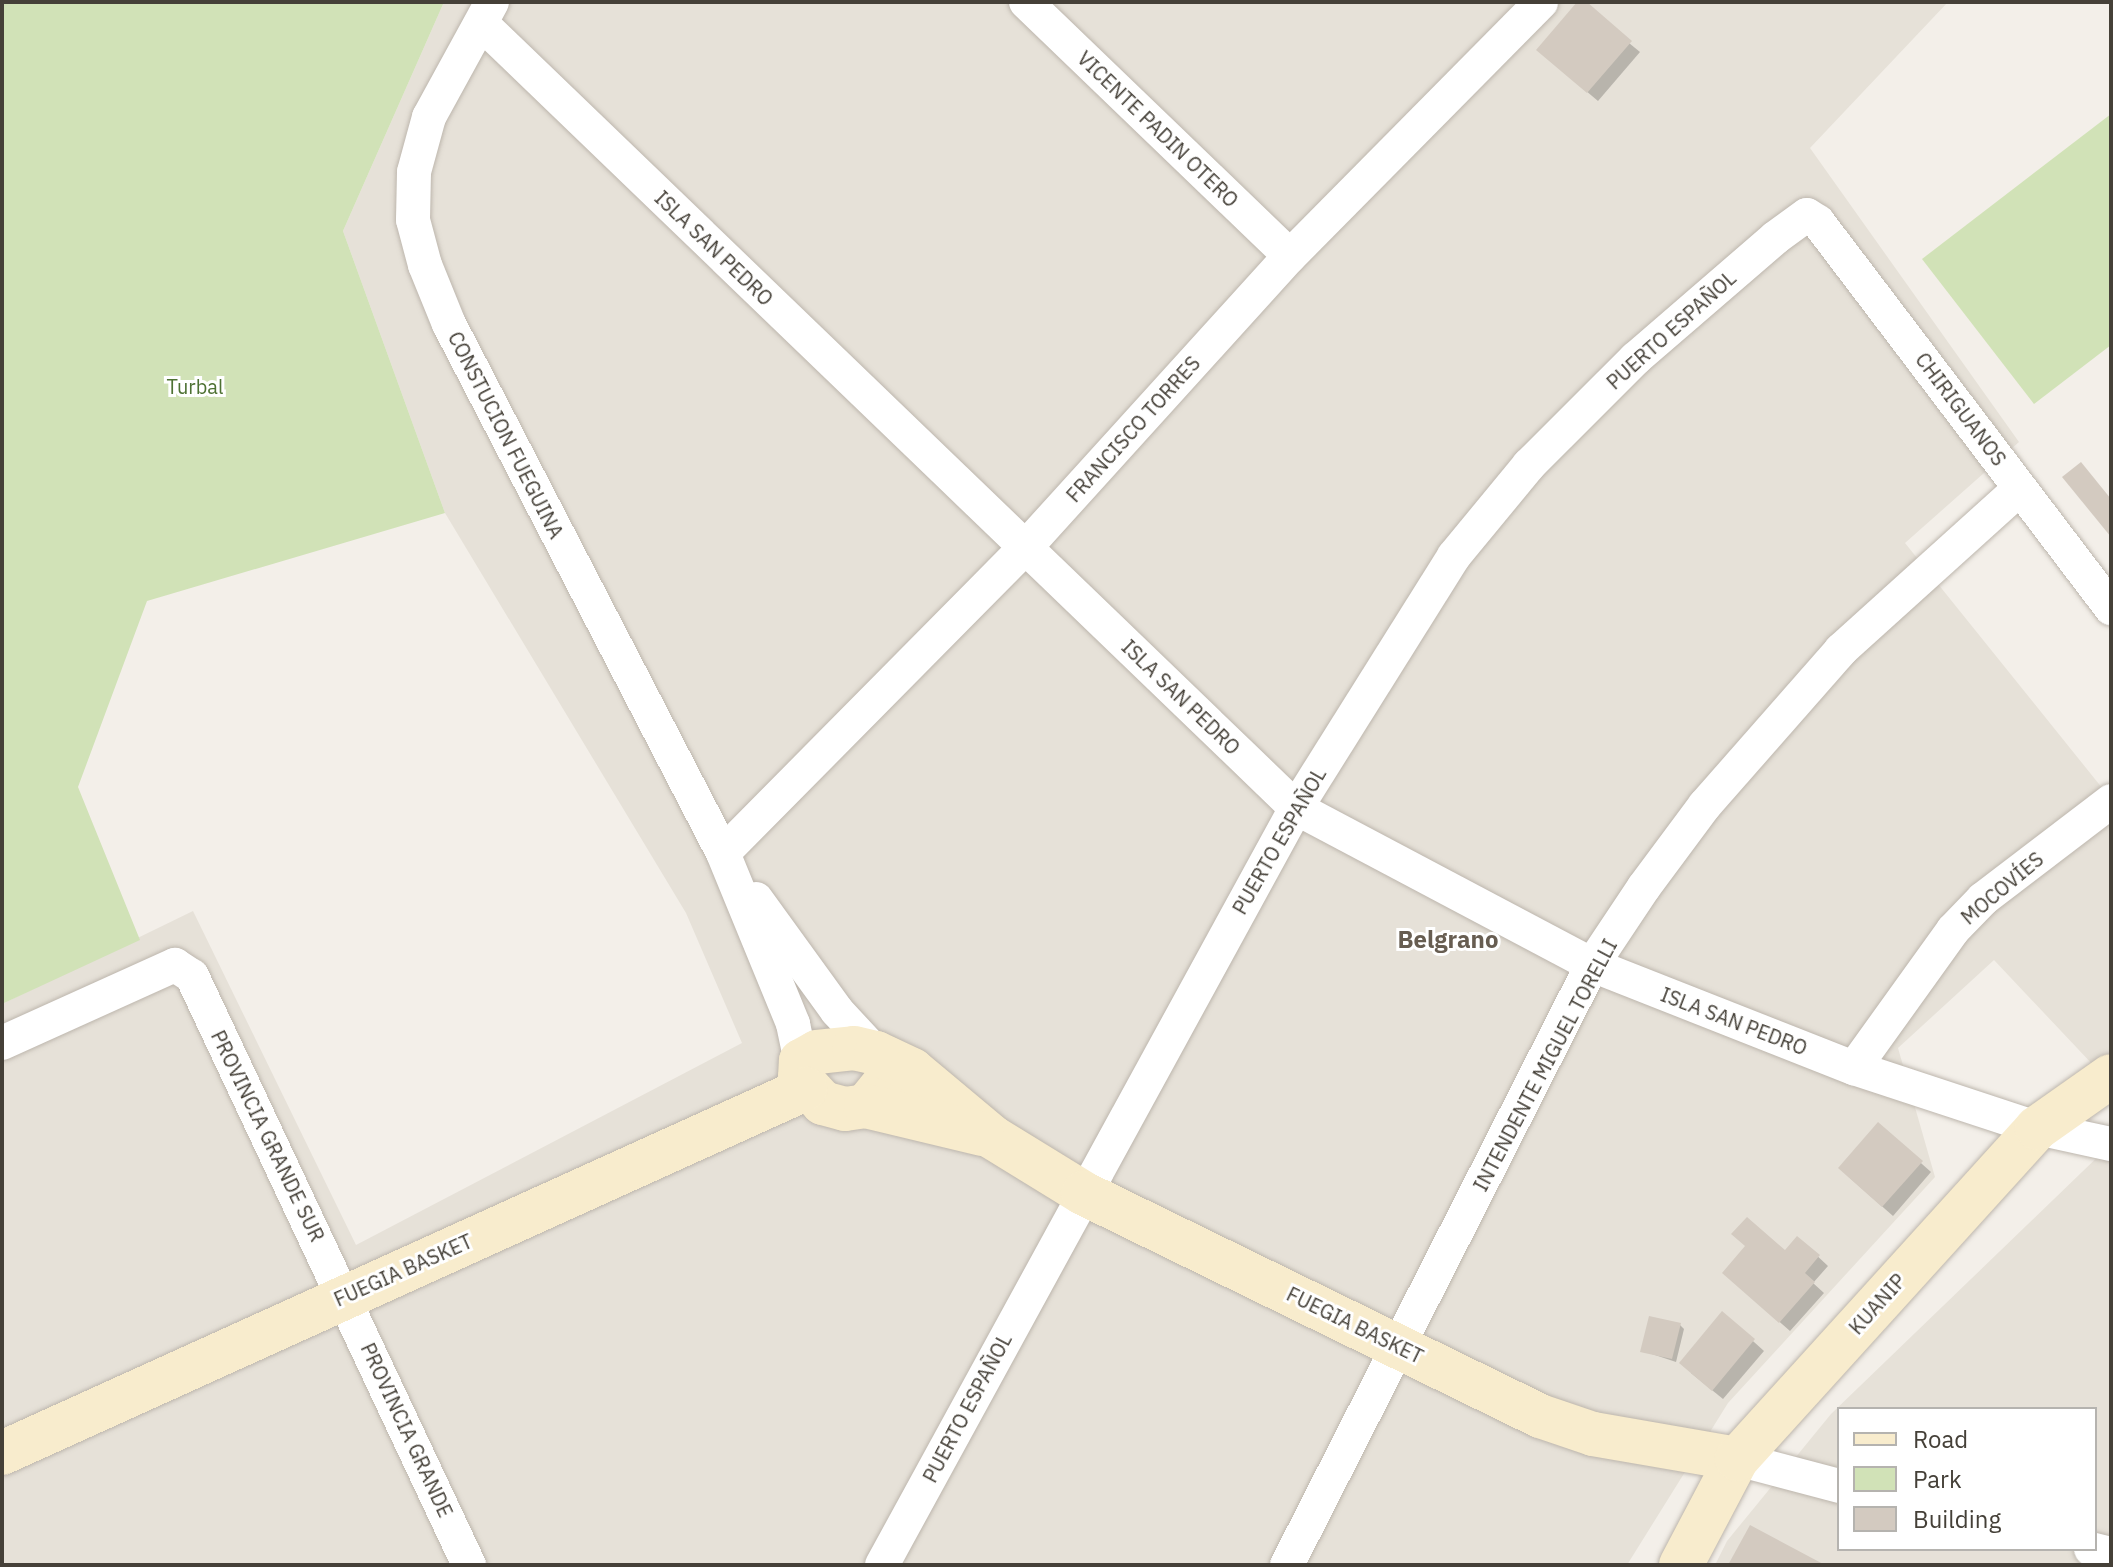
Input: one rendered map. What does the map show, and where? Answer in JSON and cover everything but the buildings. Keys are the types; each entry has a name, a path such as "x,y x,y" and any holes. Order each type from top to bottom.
{"main road":[{"path":"836,1049 881,1056 887,1080 866,1106 845,1109 823,1103 803,1075 836,1049"},
{"name":"FUEGIA BASKET","path":"881,1056 930,1083 992,1137 1083,1193 1400,1347 1567,1425 1737,1459"},
{"name":"FUEGIA BASKET","path":"2,1453 345,1296 803,1075"},
{"name":"KUANIP","path":"1681,1565 1737,1459 2037,1128 2111,1076"},
{"name":"FUEGIA BASKET","path":"866,1106 992,1137"}],"street":[{"name":"VICENTE PADIN OTERO","path":"1026,2 1290,256"},
{"name":"FRANCISCO TORRES","path":"723,853 1025,548 1290,256 1541,2"},
{"name":"ISLA SAN PEDRO","path":"488,13 1025,548 1296,808 1592,965 1854,1068 2037,1128 2111,1144"},
{"name":"CONSTUCION FUEGUINA","path":"488,13 429,117 414,172 413,220 425,265 449,324 723,853"},
{"name":"CHIRIGUANOS","path":"1807,215 1818,222 2111,608"},
{"name":"PUERTO ESPAÑOL","path":"882,1565 1296,808 1454,556 1529,465 1635,359 1807,215"},
{"name":"INTENDENTE MIGUEL TORELLI","path":"1287,1565 1592,965 1705,805 1778,717 1841,650 2020,488"},
{"name":"MOCOVÍES","path":"1854,1068 1953,930 1983,899 2111,801"},
{"path":"723,853 837,1011 881,1056"},
{"path":"723,853 793,1024 803,1075"},
{"name":"PROVINCIA GRANDE SUR","path":"2,1043 175,965 192,976 345,1296"},
{"name":"PROVINCIA GRANDE","path":"345,1296 469,1565"},
{"path":"1737,1459 1837,1485"}],"shaded area":[{"path":"444,2 1948,2 1810,148 2019,442 1905,543 2111,799 2111,1084 1994,960 1898,1048 1935,1177 1728,1403 1627,1565 2,1565 2,1004 193,911 356,1245 742,1043 686,913 445,513 343,231"},
{"path":"2111,1144 2111,1565 1715,1565 1727,1541 1837,1408 1837,1551 2097,1551 2097,1407 1838,1407"}],"green space":[{"name":"Turbal","path":"2,2 444,2 343,231 445,513 147,601 78,787 140,940 2,1004"},
{"path":"2111,114 2111,345 2034,404 1922,259"}],"district":[{"name":"Belgrano","path":"1448,940"}]}
